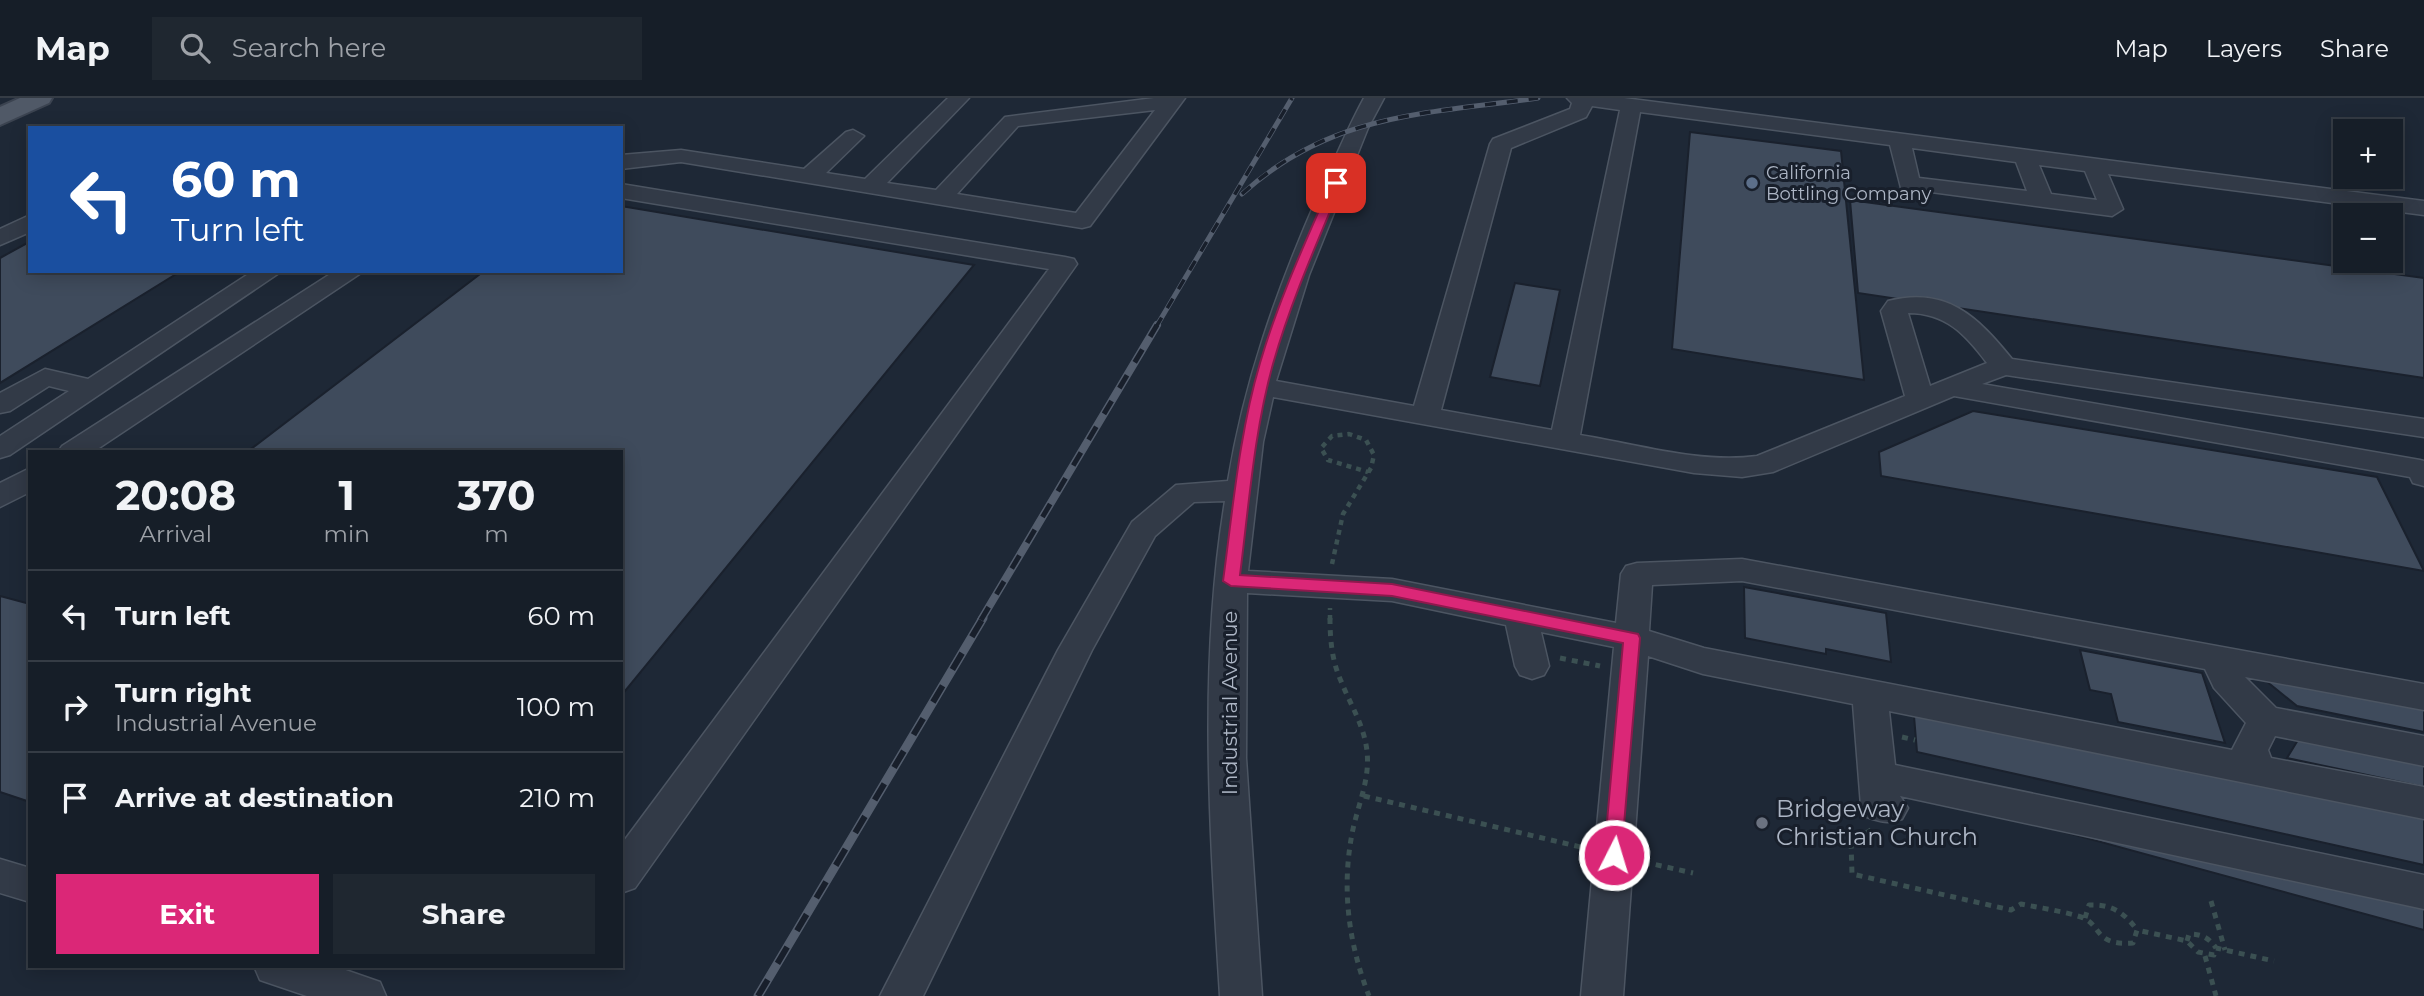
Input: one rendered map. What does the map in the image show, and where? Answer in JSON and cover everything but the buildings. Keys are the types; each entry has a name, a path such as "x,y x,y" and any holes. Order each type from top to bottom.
{"main road":[{"path":"0,117 40,98"}],"street":[{"path":"870,187 959,98"},
{"name":"Industrial Avenue","path":"1241,996 1230,842 1227,663 1231,581 1241,491 1261,387 1289,295 1358,128 1374,98"},
{"path":"1577,98 1901,150 2029,165 2094,166 2424,208"},
{"path":"1424,416 1502,144 1579,113 1584,99"},
{"path":"941,198 1012,121 1173,100"},
{"path":"623,162 681,156 1082,221 1173,100"},
{"path":"1564,441 1631,105"},
{"path":"808,177 853,136"},
{"path":"1901,150 1909,183 2112,209 2094,166"},
{"path":"2029,165 2042,201"},
{"path":"2103,189 2316,215 2298,192"},
{"path":"623,191 1065,264 623,873"},
{"path":"0,238 28,223"},
{"path":"0,449 267,273"},
{"path":"75,450 349,273"},
{"path":"1920,400 1894,311 1897,306 1945,310 1964,318 2003,366"},
{"path":"1261,387 1694,464 1742,468 1763,465 1950,387 2003,366 2412,426 2423,471 1950,387"},
{"path":"0,405 45,377 93,388"},
{"path":"0,497 28,479"},
{"path":"901,996 1075,650 1143,529 1187,492 1241,491"},
{"path":"1602,996 1637,574 1742,570 2424,698"},
{"path":"1231,581 1392,590 1632,638 1703,661 2424,803"},
{"path":"1521,616 1532,666"},
{"path":"2218,659 2226,679 2265,720 2424,751"},
{"path":"1870,694 1883,792 2424,892"},
{"path":"2257,770 2250,750 2265,720"},
{"path":"0,876 28,884"},
{"path":"281,968 365,996"}],"path":[{"path":"1368,472 1328,460 1321,448 1323,440 1340,433 1363,438 1374,456 1368,472 1344,509 1335,537 1330,640 1334,661 1365,734 1368,763 1364,796 1350,846 1345,897 1352,944 1369,996"},
{"path":"1883,792 1890,819 1851,842 1852,874 2011,910 2021,904 2085,918 2095,934 2116,945 2133,943 2137,930"},
{"path":"1364,796 1693,873"},
{"path":"2211,901 2225,950"},
{"path":"2085,918 2089,905 2107,904 2126,914 2137,930 2187,941 2193,950 2205,956 2214,955 2216,948"},
{"path":"2187,941 2189,934 2198,933 2210,939 2216,948 2274,961"},
{"path":"2205,956 2216,996"}],"railway":[{"path":"1156,327 1292,98"},
{"path":"1242,194 1276,167 1310,147 1345,132 1418,114 1538,98"},
{"path":"981,620 1157,325"},
{"path":"758,996 983,618"}],"place":[{"name":"California Bottling Company","path":"1752,183"},
{"name":"Bridgeway Christian Church","path":"1762,823"}],"route":[{"path":"1336,183 1289,295 1266,365 1241,491 1231,581 1392,590 1632,638 1614,855"}]}
